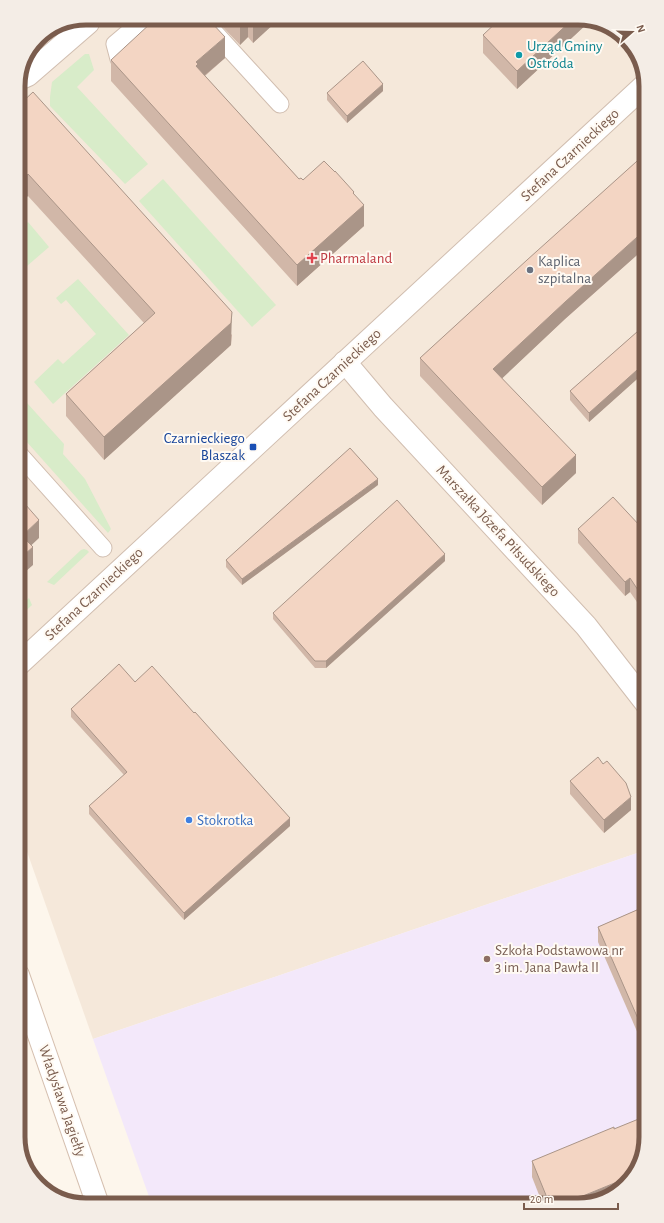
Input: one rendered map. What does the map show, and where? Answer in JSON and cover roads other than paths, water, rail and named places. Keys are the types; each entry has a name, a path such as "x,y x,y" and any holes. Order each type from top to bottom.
{"street":[{"path":"26,76 86,25"},
{"name":"Stefana Czarnieckiego","path":"25,659 639,90"},
{"name":"Marszałka Józefa Piłsudskiego","path":"345,362 389,413 586,626 639,694"},
{"name":"Władysława Jagiełły","path":"25,995 96,1198"}],"lane":[{"path":"119,59 115,44 137,25"},
{"path":"208,25 280,104"},
{"path":"25,462 103,548"}],"place":[{"name":"Urząd Gminy Ostróda","path":"519,55"},
{"name":"Pharmaland","path":"312,258"},
{"name":"Kaplica szpitalna","path":"530,270"},
{"name":"Czarnieckiego Blaszak","path":"253,447"},
{"name":"Stokrotka","path":"189,820"},
{"name":"Szkoła Podstawowa nr 3 im. Jana Pawła II","path":"487,959"}]}
